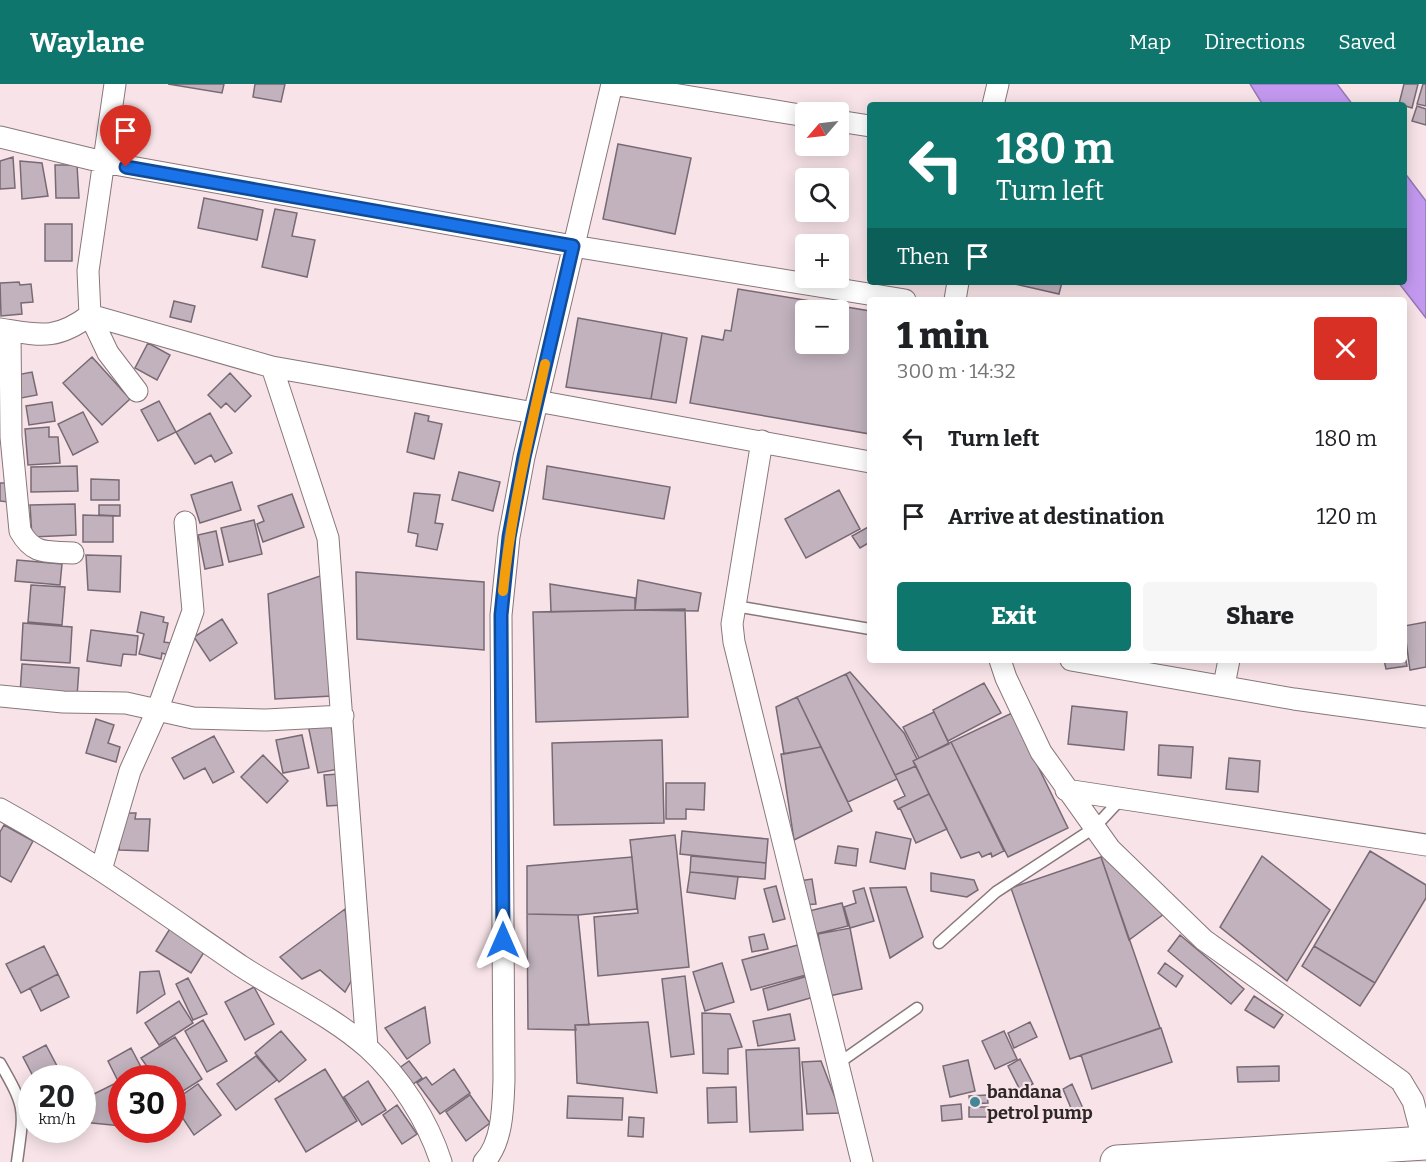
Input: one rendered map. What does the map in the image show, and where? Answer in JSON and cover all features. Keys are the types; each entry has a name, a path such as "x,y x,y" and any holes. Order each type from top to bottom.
{"main road":[{"path":"1117,1162 1425,1143"}],"street":[{"path":"115,84 88,271 90,315 108,353 137,391"},
{"path":"484,1162 490,1156 502,1116 504,1080 501,615 509,537 535,407 612,84 795,114"},
{"path":"994,102 998,84"},
{"path":"849,123 867,126"},
{"path":"0,137 103,162 573,246 887,297"},
{"path":"73,553 38,551 27,543 20,531 11,437 5,330 37,336 71,330 90,315"},
{"path":"90,315 272,367 762,441 867,461"},
{"path":"272,367 328,538 367,1047"},
{"path":"762,441 732,624 734,642 836,1065 862,1162"},
{"path":"101,870 130,771 157,711 193,611 186,522"},
{"path":"1001,663 1041,752 1110,849 1204,940 1401,1081 1413,1101 1425,1143"},
{"path":"1089,663 1294,699 1426,717"},
{"path":"1224,685 1228,663"},
{"path":"0,696 63,702 126,703 193,718 266,720 343,716"},
{"path":"1066,790 1426,845"},
{"path":"0,809 101,870 367,1047 393,1075 433,1137 441,1162"}],"lane":[{"path":"735,606 867,628"},
{"path":"939,943 996,892 1094,828 1121,799"},
{"path":"836,1065 917,1008"},
{"path":"0,1063 20,1097 24,1112 17,1162"}],"shaded area":[{"path":"1250,84 1337,84 1351,102 1261,102"},
{"path":"1407,176 1426,201 1426,318 1400,285 1407,285"}],"building":[{"path":"168,84 224,84 222,93"},
{"path":"255,84 285,84 281,102 253,97"},
{"path":"1404,84 1418,84 1412,108 1407,106 1407,102 1400,102"},
{"path":"1423,84 1426,84 1426,106 1417,104"},
{"path":"1417,106 1426,109 1426,125 1412,121"},
{"path":"618,144 691,158 675,234 603,219"},
{"path":"13,157 15,188 0,189 0,161"},
{"path":"20,161 42,163 48,196 22,199"},
{"path":"55,165 77,165 79,198 56,198"},
{"path":"204,198 263,210 257,240 198,228"},
{"path":"275,209 297,213 292,236 315,240 307,277 262,267"},
{"path":"45,224 72,224 72,261 45,261"},
{"path":"19,282 20,285 31,284 33,302 21,303 22,314 1,316 0,283"},
{"path":"1019,285 1061,285 1059,294"},
{"path":"738,289 804,300 795,300 795,354 849,354 849,308 867,310 867,433 690,403 702,336 723,340 725,330 731,331"},
{"path":"174,301 195,306 191,322 170,317"},
{"path":"578,318 662,333 651,399 566,387"},
{"path":"662,333 687,338 676,403 651,399"},
{"path":"148,343 170,355 157,380 135,368"},
{"path":"92,357 130,399 102,425 63,383"},
{"path":"32,372 37,395 16,399 11,376"},
{"path":"230,373 251,396 235,412 226,403 221,408 208,395"},
{"path":"159,401 176,432 158,441 141,410"},
{"path":"52,402 55,421 29,425 26,406"},
{"path":"83,412 98,442 73,455 58,424"},
{"path":"210,413 232,453 215,462 211,455 195,464 176,432"},
{"path":"415,413 429,416 428,421 442,424 434,459 407,452"},
{"path":"49,427 49,437 58,437 60,463 28,465 25,429"},
{"path":"77,466 78,491 31,492 31,467"},
{"path":"547,466 670,487 664,519 543,499"},
{"path":"459,472 500,482 493,511 452,500"},
{"path":"91,479 119,480 119,500 91,500"},
{"path":"232,482 241,510 200,523 191,495"},
{"path":"0,483 9,483 8,502 0,501"},
{"path":"839,490 860,529 806,558 785,519"},
{"path":"414,493 440,495 435,523 443,524 437,550 416,546 418,534 408,532"},
{"path":"292,494 304,527 263,542 257,524 264,521 258,506"},
{"path":"75,504 76,535 32,537 30,505"},
{"path":"99,505 120,505 120,516 99,515"},
{"path":"83,515 113,516 113,542 83,542"},
{"path":"254,520 262,554 229,562 221,528"},
{"path":"867,528 867,544 860,548 852,536"},
{"path":"216,531 223,565 205,569 198,535"},
{"path":"86,555 121,556 120,592 88,590"},
{"path":"17,560 62,564 60,585 15,581"},
{"path":"356,572 484,582 484,650 357,639"},
{"path":"323,575 332,696 275,699 268,594"},
{"path":"638,580 701,593 698,611 635,610"},
{"path":"550,584 635,598 635,610 551,612"},
{"path":"31,585 65,587 62,625 28,622"},
{"path":"685,609 688,717 536,722 533,612"},
{"path":"141,612 164,617 163,622 168,623 164,642 171,643 168,655 162,653 161,659 139,654 144,634 137,632"},
{"path":"222,619 237,643 210,661 194,637"},
{"path":"1426,622 1426,667 1410,670 1407,625"},
{"path":"23,623 72,627 70,663 21,660"},
{"path":"91,630 138,636 136,655 123,654 121,666 87,661"},
{"path":"1385,663 1406,663 1407,666 1386,669"},
{"path":"22,664 79,668 77,697 20,694"},
{"path":"850,672 904,733 917,759 913,761 916,766 895,775 846,674"},
{"path":"846,674 897,779 848,802 797,697"},
{"path":"984,683 1001,713 948,741 933,710"},
{"path":"797,697 821,747 784,754 776,707"},
{"path":"1072,706 1127,712 1124,750 1068,744"},
{"path":"934,712 949,744 919,758 903,727"},
{"path":"1012,713 1068,828 1008,857 951,742"},
{"path":"96,719 114,725 108,743 120,747 116,762 86,753"},
{"path":"330,721 339,769 318,773 308,725"},
{"path":"302,735 309,768 283,773 276,740"},
{"path":"214,736 234,772 213,783 205,768 184,779 172,758"},
{"path":"662,740 664,823 554,825 552,743"},
{"path":"951,742 1004,851 992,857 991,853 982,857 979,852 961,858 913,761"},
{"path":"1159,745 1193,747 1191,778 1158,775"},
{"path":"821,747 852,811 794,840 781,754"},
{"path":"263,755 288,781 267,803 241,777"},
{"path":"1229,758 1260,761 1258,792 1226,789"},
{"path":"916,766 929,794 898,809 894,801 905,796 895,775"},
{"path":"340,774 343,805 327,806 324,775"},
{"path":"666,783 705,783 704,810 686,809 686,819 666,819"},
{"path":"929,794 947,829 916,843 900,808"},
{"path":"121,813 136,813 135,819 150,819 148,851 119,850"},
{"path":"4,825 33,841 11,882 0,876 0,832"},
{"path":"682,831 768,839 766,863 680,854"},
{"path":"876,832 911,839 905,869 870,862"},
{"path":"675,835 689,967 598,976 594,917 638,913 630,840"},
{"path":"838,846 858,849 856,866 835,863"},
{"path":"1370,851 1426,885 1426,898 1375,983 1314,946"},
{"path":"1105,854 1164,914 1129,940 1101,857"},
{"path":"691,856 766,863 765,879 690,872"},
{"path":"1262,856 1330,910 1287,981 1220,927"},
{"path":"632,857 637,909 578,915 527,914 527,866"},
{"path":"1101,857 1160,1028 1070,1059 1011,888"},
{"path":"690,872 738,877 735,899 687,892"},
{"path":"931,873 974,880 978,890 967,897 931,891"},
{"path":"812,879 816,904 803,905 799,881"},
{"path":"776,886 785,919 773,922 764,889"},
{"path":"906,887 923,937 890,958 870,888"},
{"path":"864,888 874,921 850,928 844,907 856,903 853,891"},
{"path":"842,903 848,926 811,935 805,912"},
{"path":"345,909 354,976 345,992 320,970 302,979 280,957"},
{"path":"527,914 578,915 589,1025 575,1025 576,1030 528,1029"},
{"path":"171,927 206,949 191,973 156,951"},
{"path":"850,928 862,989 829,996 818,934"},
{"path":"764,934 768,949 752,952 749,937"},
{"path":"1180,935 1244,989 1231,1004 1168,951"},
{"path":"798,945 806,975 751,990 742,960"},
{"path":"44,946 58,974 21,993 6,964"},
{"path":"1314,946 1375,983 1360,1006 1302,966"},
{"path":"722,963 734,1002 705,1011 693,972"},
{"path":"1165,963 1183,976 1176,987 1158,973"},
{"path":"159,971 165,994 137,1013 140,972"},
{"path":"58,974 69,997 41,1011 30,988"},
{"path":"685,976 694,1054 671,1057 662,979"},
{"path":"808,976 814,997 768,1010 763,989"},
{"path":"188,978 207,1014 193,1020 176,984"},
{"path":"254,987 274,1024 245,1040 225,1002"},
{"path":"1254,996 1283,1015 1274,1028 1245,1010"},
{"path":"179,1001 193,1023 159,1045 145,1023"},
{"path":"425,1007 430,1043 407,1059 385,1028"},
{"path":"702,1013 730,1014 742,1047 728,1049 728,1074 703,1073"},
{"path":"790,1014 795,1040 758,1046 753,1021"},
{"path":"203,1020 227,1061 207,1072 185,1031"},
{"path":"648,1022 657,1093 577,1083 575,1025"},
{"path":"1030,1022 1037,1037 1014,1048 1008,1033"},
{"path":"1161,1028 1172,1062 1092,1089 1081,1055"},
{"path":"281,1031 306,1060 279,1082 255,1053"},
{"path":"1004,1031 1017,1059 995,1069 982,1041"},
{"path":"175,1037 202,1079 186,1089 186,1065 146,1065 141,1058"},
{"path":"46,1045 56,1065 27,1065 23,1057"},
{"path":"131,1048 140,1065 110,1065 108,1061"},
{"path":"799,1048 803,1130 750,1132 746,1050"},
{"path":"256,1056 277,1080 236,1110 217,1084"},
{"path":"1020,1059 1033,1084 1020,1090 1008,1066"},
{"path":"968,1060 975,1091 950,1097 943,1066"},
{"path":"409,1061 422,1078 410,1086 398,1069"},
{"path":"821,1061 841,1113 807,1114 802,1062"},
{"path":"1279,1066 1279,1081 1238,1082 1237,1067"},
{"path":"325,1069 357,1121 306,1152 275,1099"},
{"path":"454,1069 470,1093 440,1114 417,1083 426,1077 432,1085"},
{"path":"368,1081 386,1110 362,1125 344,1097"},
{"path":"198,1084 221,1115 194,1135 186,1123 186,1092"},
{"path":"1072,1084 1086,1115 1076,1120 1063,1089"},
{"path":"108,1087 108,1125 96,1123 96,1093"},
{"path":"736,1087 737,1122 708,1123 707,1088"},
{"path":"470,1095 490,1123 466,1141 446,1112"},
{"path":"987,1095 988,1103 970,1104 969,1096"},
{"path":"568,1096 623,1098 622,1120 567,1118"},
{"path":"961,1104 962,1119 942,1121 941,1106"},
{"path":"397,1105 417,1134 402,1144 383,1115"},
{"path":"969,1107 988,1107 988,1117 969,1117"},
{"path":"629,1117 644,1118 643,1137 628,1136"}],"slow traffic":[{"path":"503,591 509,537 545,364"}],"place":[{"name":"bandana petrol pump","path":"975,1102"}],"route":[{"path":"126,167 573,246 524,457 509,537 501,615 503,940"}]}
